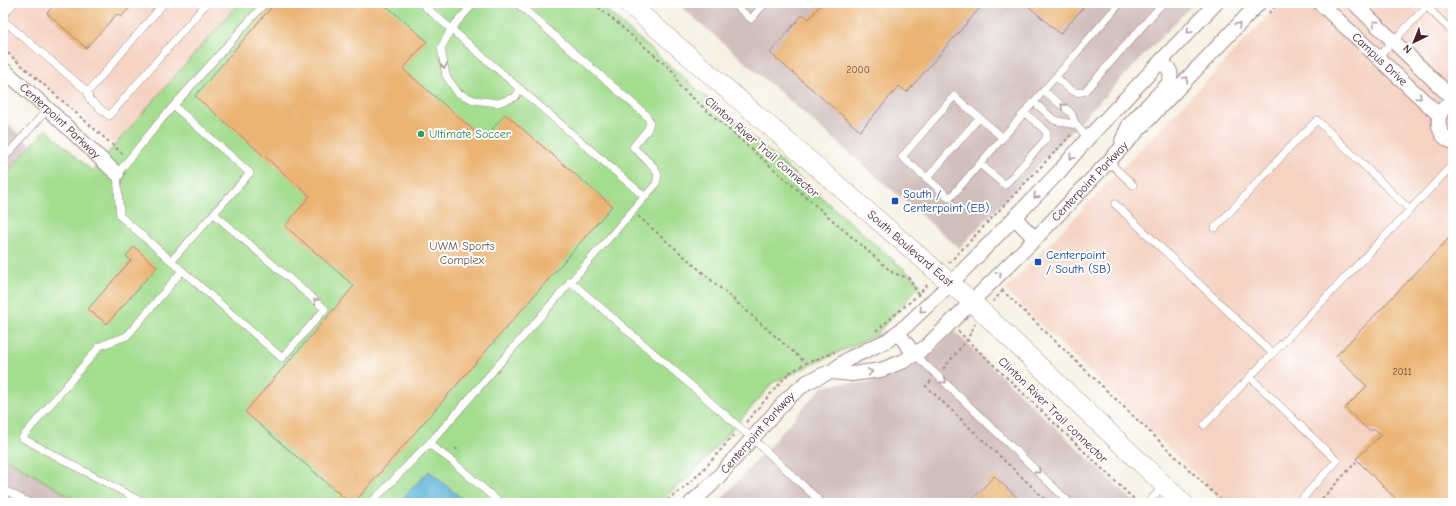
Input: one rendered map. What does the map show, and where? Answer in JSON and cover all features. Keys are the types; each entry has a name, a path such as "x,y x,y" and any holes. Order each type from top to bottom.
{"street":[{"name":"South Boulevard East","path":"628,3 951,283 1183,503"},
{"name":"Centerpoint Parkway","path":"691,503 711,485 796,391 813,379 831,372 848,359 888,340 898,333 951,283 1058,173 1088,138 1216,3"},
{"name":"Centerpoint Parkway","path":"831,372 852,374 881,370 915,355 936,338 1035,239 1259,3"},
{"name":"Campus Drive","path":"1320,3 1439,115"},
{"name":"Campus Drive","path":"1354,3 1453,100"},
{"path":"1112,158 1130,125 1169,83 1171,76 1168,68 1161,61"},
{"name":"Centerpoint Parkway","path":"3,69 117,174"},
{"path":"1453,100 1445,106 1439,115 1438,125 1442,134 1449,141 1453,142"},
{"path":"1015,218 1035,239"},
{"path":"898,333 915,355"}],"lane":[{"path":"3,16 14,3"},
{"path":"88,92 164,3"},
{"path":"3,20 88,92 89,99 109,116 207,3"},
{"path":"214,214 325,309 282,358 120,216 117,174 174,106 265,3"},
{"path":"421,3 644,197"},
{"path":"474,3 451,29 442,48 446,76 458,94 474,100 498,103 515,97 521,89"},
{"path":"371,503 429,444 656,184 658,175 654,167 633,147 648,129 650,122 646,115 517,3"},
{"path":"733,3 751,19 765,3"},
{"path":"1003,138 954,96 902,157 950,198 1003,138 1025,113 1120,3"},
{"path":"1056,77 1076,93 1081,94 1163,3"},
{"path":"1377,58 1428,5 1453,32"},
{"path":"1044,90 1071,113 1076,125 1088,138"},
{"path":"1034,102 1054,120 1076,125"},
{"path":"171,261 250,173 174,106"},
{"path":"3,160 48,109"},
{"path":"980,164 1005,185 1046,139 1045,130 1025,113"},
{"path":"926,178 979,118"},
{"path":"1215,228 1317,120 1410,210"},
{"path":"1112,158 1133,185"},
{"path":"1204,425 1453,164"},
{"path":"1115,204 1272,353"},
{"path":"144,503 22,438 100,346 127,336 182,271"},
{"path":"570,281 752,438 820,502"},
{"path":"915,355 1070,503"},
{"path":"1250,377 1337,461 1299,503"},
{"path":"429,444 500,503"},
{"path":"1148,503 1164,485"},
{"path":"3,488 30,503"}],"path":[{"name":"Clinton River Trail connector","path":"594,3 675,73 679,86 893,274 909,278 918,295 922,299"},
{"path":"3,49 129,158"},
{"path":"952,260 1068,139"},
{"path":"637,215 806,363"},
{"path":"992,281 1224,503"},
{"path":"943,369 967,340 973,328"},
{"name":"Clinton River Trail connector","path":"956,330 1138,503"},
{"path":"932,380 926,386 1049,503"},
{"path":"662,503 677,494 695,478 734,434"},
{"path":"456,448 460,452"},
{"path":"1318,503 1356,462"}],"shaded area":[{"path":"3,3 239,3 114,145 3,49"},
{"path":"677,3 1194,3 959,248"},
{"path":"1281,3 1453,3 1453,503 1226,503 1005,290"},
{"path":"3,119 31,145 3,177"},
{"path":"954,331 1135,503 718,503 822,387 841,383 861,383 887,378 909,368 924,358"},
{"path":"3,457 81,503 3,503"}],"green space":[{"name":"UWM Sports Complex","path":"239,3 598,3 921,284 876,335 774,382 690,476 658,503 81,503 3,457 3,177 46,129 92,171"}],"water":[{"path":"429,471 467,503 398,503"}],"building":[{"path":"56,3 134,3 121,17 117,14 86,48 47,13"},
{"name":"Ultimate Soccer","path":"275,3 383,3 427,41 403,69 484,139 505,114 612,206 354,503 350,503 245,412 354,286 285,226 310,196 195,96"},
{"path":"822,3 984,3 907,92 899,86 860,131 770,53 803,14 809,19"},
{"path":"1025,3 1087,3 1060,34"},
{"path":"1453,234 1453,503 1400,503 1356,459 1381,435 1376,430 1368,430 1345,408 1367,386 1336,356"},
{"path":"134,247 157,267 107,324 88,309 131,260 126,256"},
{"path":"994,476 1023,503 979,503 974,498"}],"place":[{"name":"Ultimate Soccer","path":"421,134"},
{"name":"South / Centerpoint (EB)","path":"895,201"},
{"name":"Centerpoint / South (SB)","path":"1038,262"}]}
